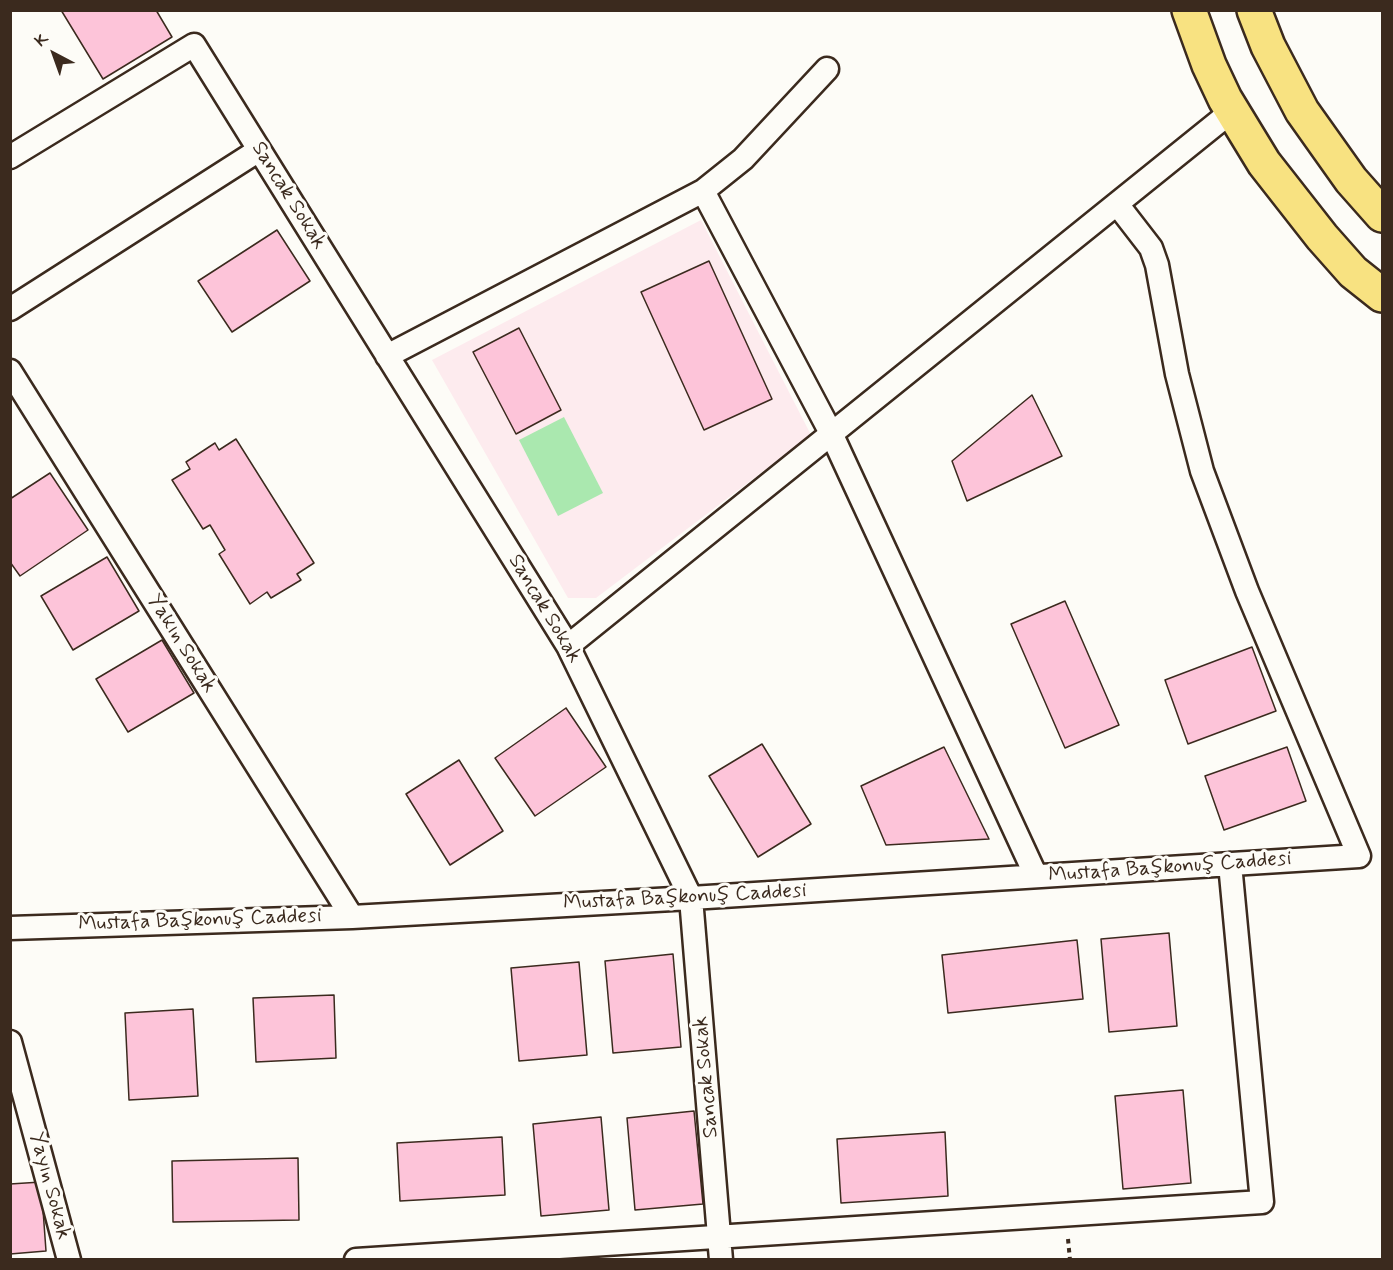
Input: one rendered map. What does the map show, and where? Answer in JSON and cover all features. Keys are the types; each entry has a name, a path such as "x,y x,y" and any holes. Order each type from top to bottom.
{"highway":[{"path":"1189,10 1209,65 1232,111 1264,163 1322,237 1353,272 1383,295"},
{"path":"1254,10 1284,79 1302,111 1351,180 1383,215"}],"street":[{"name":"Sancak Sokak","path":"10,157 194,45 568,646 691,898 721,1260"},
{"path":"387,356 703,191 743,159 827,69"},
{"path":"568,646 1232,111"},
{"path":"10,309 259,150"},
{"path":"703,191 831,433 1036,876"},
{"name":"Mustafa Başkonuş Caddesi","path":"10,928 352,917 1359,856 1247,591 1202,471 1177,374 1157,265 1151,248 1117,204"},
{"name":"Yakın Sokak","path":"10,371 352,917"},
{"path":"356,1260 1262,1202 1230,864"},
{"name":"Yayın Sokak","path":"10,1042 69,1260"}],"shaded area":[{"path":"701,220 811,435 596,598 568,598 432,360"}],"green space":[{"path":"564,417 603,493 558,516 519,440"}],"building":[{"path":"61,10 156,10 172,37 103,79"},
{"path":"277,230 310,281 232,332 198,281"},
{"path":"709,261 772,399 704,430 641,292"},
{"path":"519,328 561,410 516,434 473,352"},
{"path":"1032,395 1062,456 967,501 952,461"},
{"path":"236,439 314,563 297,574 301,580 271,598 267,592 250,604 219,554 225,550 210,525 203,529 172,480 190,469 186,462 215,443 219,450"},
{"path":"50,473 88,530 20,576 10,562 10,499"},
{"path":"107,557 139,611 73,650 41,596"},
{"path":"1065,601 1119,725 1065,748 1011,624"},
{"path":"162,640 194,693 128,732 96,679"},
{"path":"1252,647 1276,711 1188,744 1165,680"},
{"path":"566,708 606,767 535,816 495,758"},
{"path":"762,744 811,824 758,857 709,776"},
{"path":"944,747 989,839 886,845 861,786"},
{"path":"1287,747 1306,801 1224,830 1205,776"},
{"path":"459,760 503,831 450,865 406,794"},
{"path":"1169,933 1177,1026 1109,1032 1101,939"},
{"path":"1077,940 1083,999 948,1013 942,955"},
{"path":"673,954 681,1047 613,1053 605,961"},
{"path":"579,962 587,1055 519,1061 511,968"},
{"path":"334,995 336,1058 256,1062 253,998"},
{"path":"193,1009 198,1096 129,1100 125,1013"},
{"path":"1183,1090 1191,1183 1123,1189 1115,1096"},
{"path":"694,1111 703,1204 635,1210 627,1118"},
{"path":"601,1117 609,1210 541,1216 533,1124"},
{"path":"945,1132 948,1196 841,1203 837,1139"},
{"path":"502,1137 505,1195 400,1201 397,1143"},
{"path":"298,1158 299,1220 173,1222 172,1161"},
{"path":"41,1182 46,1251 10,1254 10,1184"}]}
